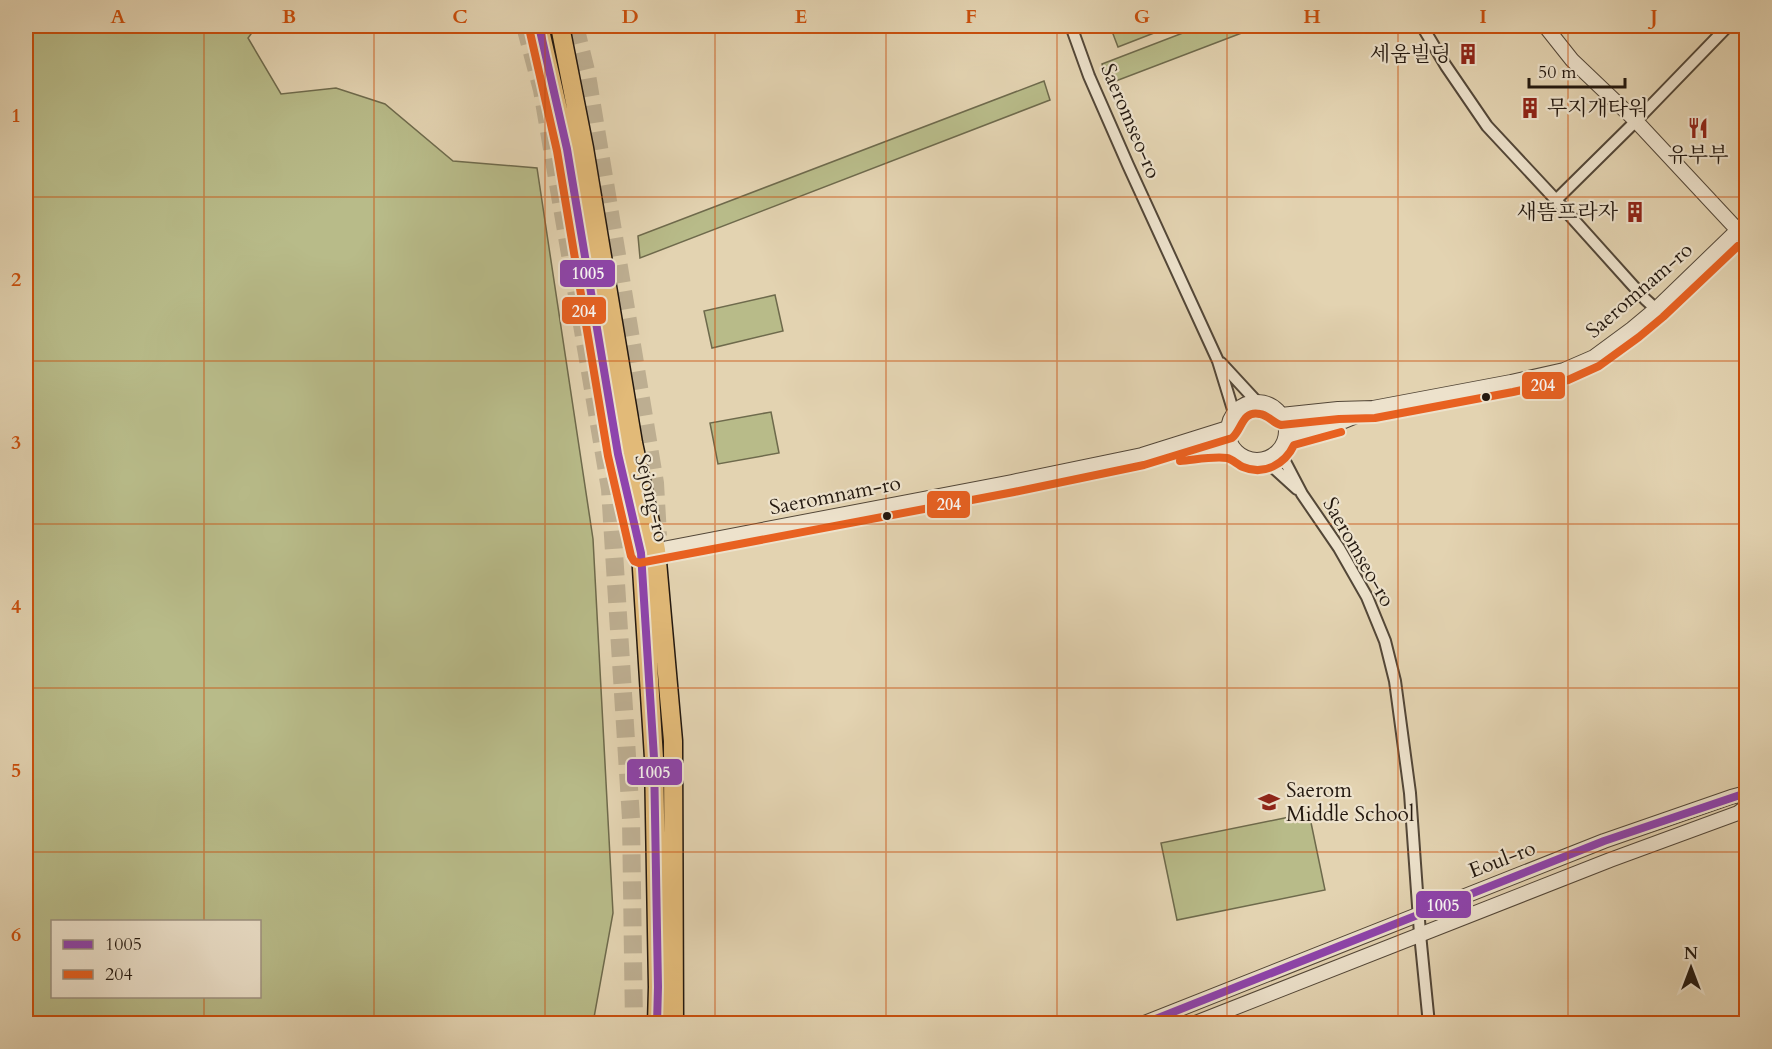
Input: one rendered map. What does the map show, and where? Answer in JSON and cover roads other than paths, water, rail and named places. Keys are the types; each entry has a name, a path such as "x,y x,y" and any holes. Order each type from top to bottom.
{"main road":[{"name":"Sejong-ro","path":"539,26 567,149 618,454 649,551 657,1023"},
{"name":"Sejong-ro","path":"560,26 592,194 633,443 673,741 674,1023"}],"street":[{"name":"Saeromseo-ro","path":"1071,26 1089,76 1218,361"},
{"path":"1422,26 1487,126 1656,309"},
{"path":"1545,26 1572,60 1744,230"},
{"path":"1556,200 1728,26"},
{"name":"Saeromnam-ro","path":"1281,415 1373,408 1564,370 1594,357 1656,309 1744,230"},
{"path":"1218,361 1257,402"},
{"path":"1218,361 1234,412"},
{"path":"1257,402 1275,408 1281,415 1286,429 1286,436 1279,450 1264,459 1246,458 1239,454 1229,438 1228,428 1234,412 1257,402"},
{"name":"Saeromnam-ro","path":"1286,436 1344,421 1373,408"},
{"name":"Saeromnam-ro","path":"649,551 1142,455 1228,428"},
{"name":"Saeromnam-ro","path":"1142,455 1233,447"},
{"path":"1279,450 1302,494"},
{"path":"1264,459 1302,494"},
{"name":"Saeromseo-ro","path":"1302,494 1339,548 1367,597 1385,641 1395,681 1410,793 1419,934 1429,1023"},
{"name":"Eoul-ro","path":"1142,1023 1604,842 1731,797 1746,794"},
{"name":"Eoul-ro","path":"1193,1023 1610,860 1738,813 1746,807"}],"tunnel":[{"path":"525,26 542,90 610,489 631,819 634,1024"},
{"path":"575,26 587,75 655,483 658,536"}],"place":[{"name":"세움빌딩","path":"1468,54"},
{"name":"무지개타워","path":"1530,108"},
{"name":"유부부","path":"1698,128"},
{"name":"새뜸프라자","path":"1635,212"},
{"name":"Saerom Middle School","path":"1269,802"}]}
